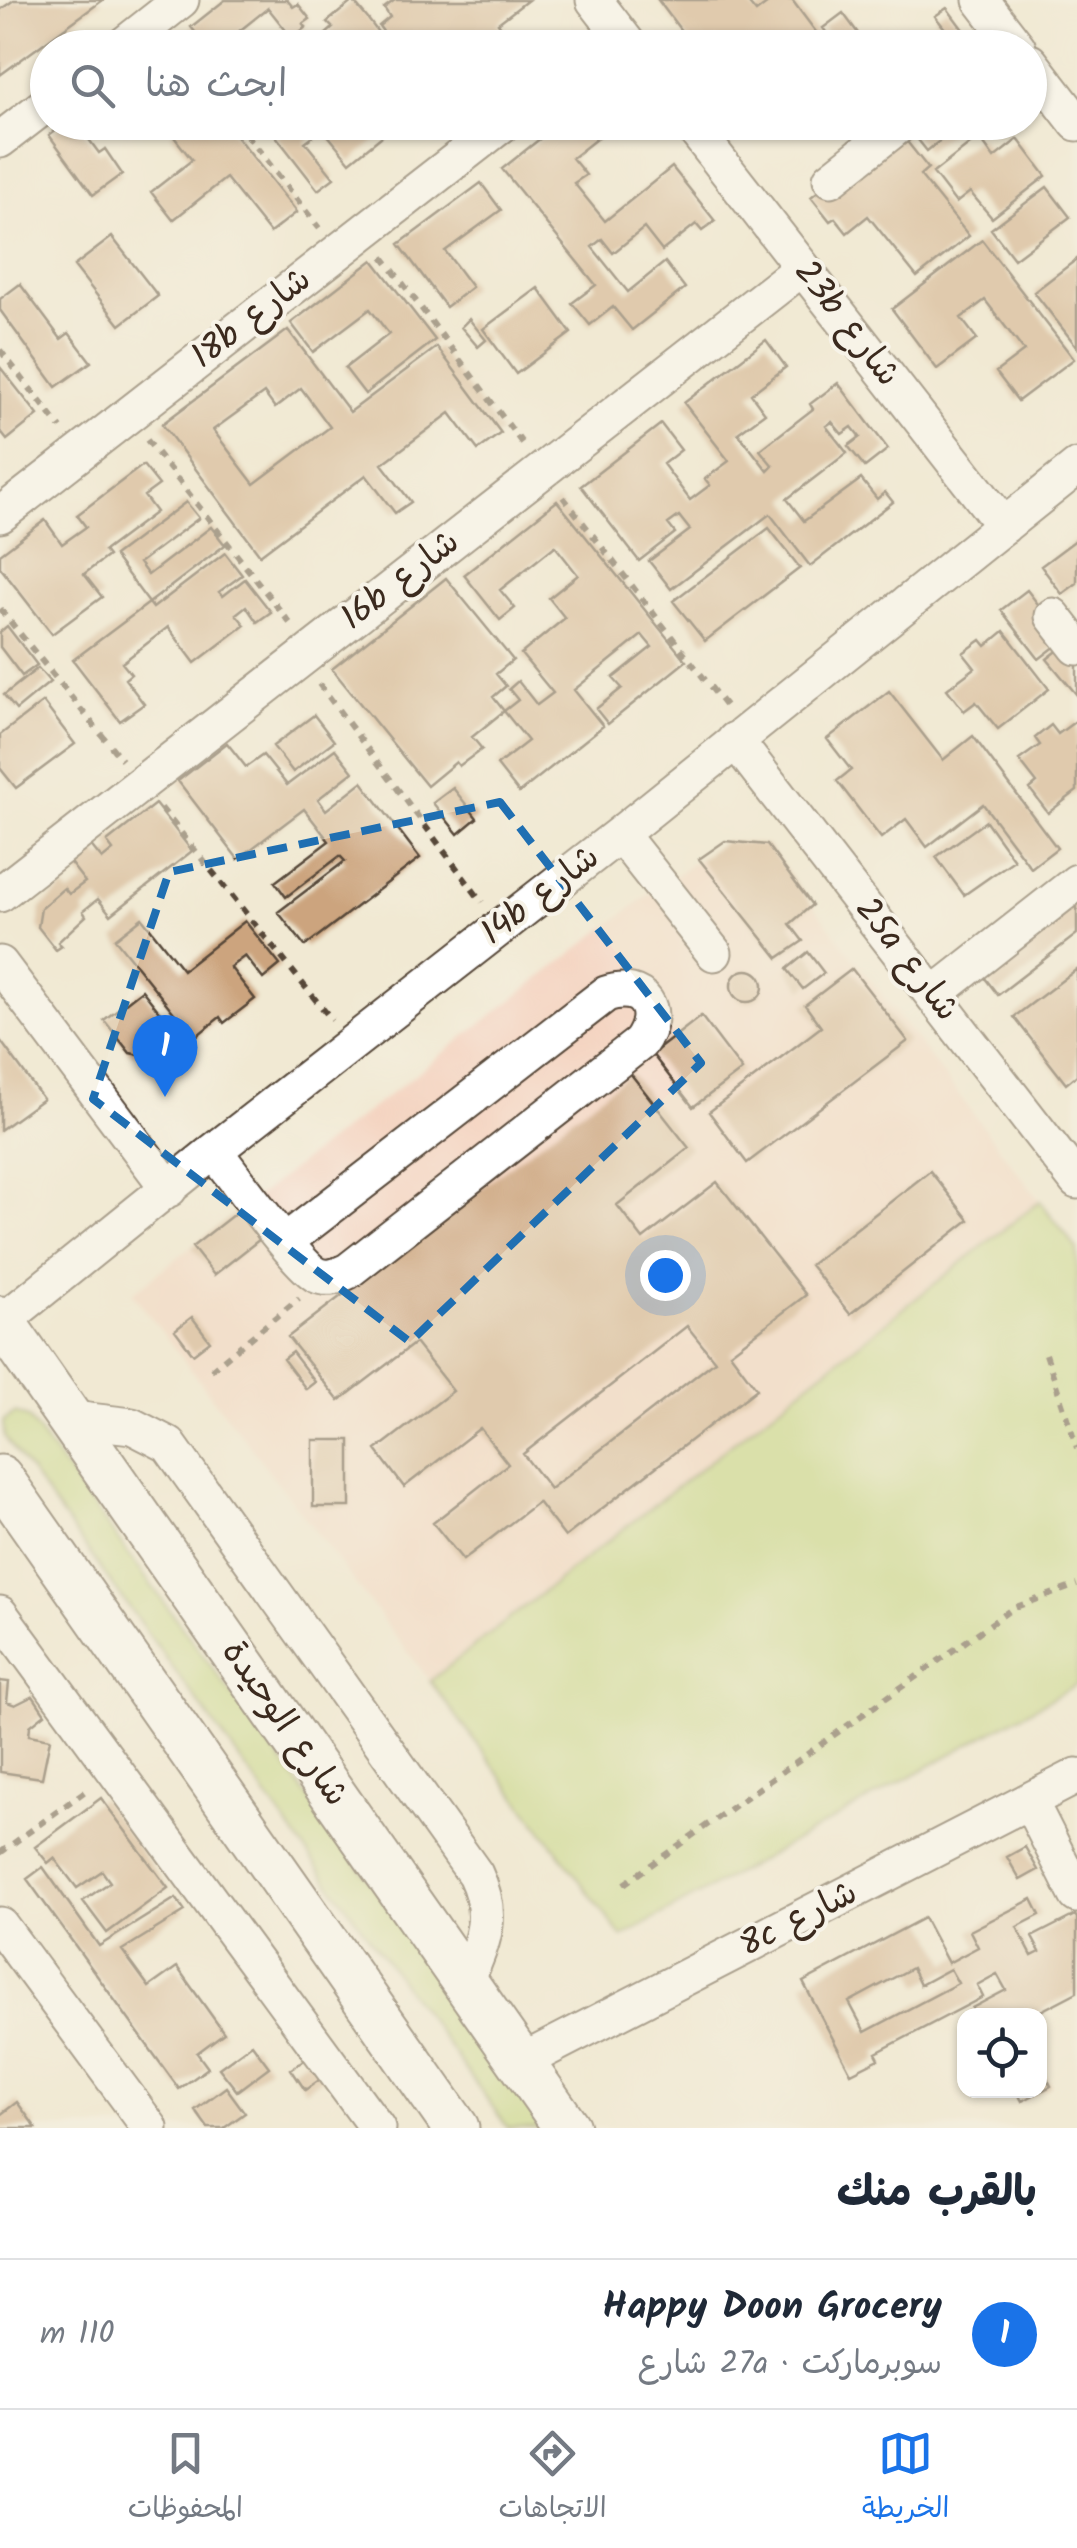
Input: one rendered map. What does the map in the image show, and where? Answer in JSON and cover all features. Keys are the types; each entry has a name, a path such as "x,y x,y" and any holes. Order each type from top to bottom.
{"main road":[{"name":"شارع الوحيدة","path":"1,1321 568,2128"},
{"path":"0,1478 456,2128"}],"street":[{"path":"142,30 180,0"},
{"path":"594,0 611,30"},
{"path":"985,1 1003,30"},
{"path":"1047,88 1077,123"},
{"path":"0,140 30,117"},
{"name":"18b شارع","path":"0,515 482,140"},
{"name":"23b شارع","path":"704,140 1004,526"},
{"path":"832,179 881,140"},
{"name":"16b شارع","path":"0,894 802,268"},
{"name":"14b شارع","path":"1,1321 620,834 1077,467"},
{"path":"1053,616 1077,646"},
{"name":"25a شارع","path":"735,740 1077,1180"},
{"path":"620,834 714,952"},
{"path":"933,995 1077,882"},
{"path":"0,964 169,1189"},
{"path":"214,1151 286,1241 312,1272 324,1278 348,1272 640,1043 649,1031 652,1016 646,1002 636,992 620,989 606,994 286,1241"},
{"path":"72,1419 132,1426 170,1445 476,1874 485,1894 488,1916 465,1984"},
{"path":"0,1614 377,2128"},
{"name":"8c شارع","path":"521,2062 1077,1776"},
{"path":"1030,1802 1077,1894"},
{"path":"0,1925 150,2128"}],"path":[{"path":"251,140 337,253"},
{"path":"0,350 80,452"},
{"path":"127,416 306,655 501,927"},
{"path":"0,609 351,1044"},
{"path":"211,1370 324,1278"},
{"path":"1046,1354 1077,1448"},
{"path":"624,1884 1013,1608 1077,1585"},
{"path":"0,1853 115,1768"}],"highlighted area":[{"path":"500,802 701,1063 410,1342 93,1099 169,872"}],"shaded area":[{"path":"725,841 767,845 1040,1201 430,1681 132,1293 661,885"}],"green space":[{"path":"1040,1201 1077,1249 1077,1684 622,1937 430,1681"},
{"path":"15,1413 28,1418 552,2128 508,2128 4,1436 3,1421"}],"building":[{"path":"14,0 103,0 62,30 30,30 30,53 0,75 0,10"},
{"path":"225,0 287,0 293,7 298,4 310,19 302,30 286,30 268,8 240,30 191,27"},
{"path":"395,0 528,0 498,23 503,30 382,30 379,26 390,17 384,8"},
{"path":"658,0 746,0 756,12 772,0 792,0 814,30 680,30"},
{"path":"353,1 376,30 331,30 327,22"},
{"path":"947,8 963,30 946,30 935,16"},
{"path":"843,13 856,30 824,30"},
{"path":"53,140 89,140 99,153 105,149 122,174 93,195"},
{"path":"176,140 239,140 297,212 270,233 226,178 173,220 151,192 192,160"},
{"path":"279,140 308,140 305,142 334,178 318,190"},
{"path":"332,140 377,140 350,162"},
{"path":"538,140 595,140 572,158 586,175 574,183 605,221 672,167 715,221 702,231 696,224 662,251 644,228 613,253 602,239 592,247 628,292 665,262 685,288 632,330 613,307 590,325 572,303 596,285 502,169"},
{"path":"883,140 906,140 928,168 920,175 969,236 917,277 868,216 847,233 835,218 830,221 811,197"},
{"path":"918,140 941,140 927,151"},
{"path":"975,140 981,140 994,158 1019,140 1046,176 992,218 970,192 956,203 933,173"},
{"path":"481,183 501,210 445,251 472,287 446,307 399,244"},
{"path":"1047,187 1070,217 1014,259 991,229"},
{"path":"112,237 158,296 120,325 74,266"},
{"path":"982,240 1074,359 1018,401 996,372 1024,351 985,300 961,318 977,339 937,369 892,309"},
{"path":"1077,259 1077,347 1034,292"},
{"path":"373,260 435,340 365,394 345,368 389,334 370,309 313,352 291,323"},
{"path":"20,284 61,339 69,333 91,362 56,387 0,310 0,299"},
{"path":"538,288 571,333 516,374 483,329"},
{"path":"469,319 486,340 478,347 461,327"},
{"path":"288,330 350,412 437,347 501,433 478,450 450,413 382,464 411,502 395,513 366,475 260,555 162,424","holes":["301,388 330,427 254,484 213,430 264,393 275,408"]},
{"path":"766,340 786,367 751,394 765,413 738,433 768,471 773,466 760,450 813,409 810,404 838,383 888,449 865,467 848,446 860,437 852,427 842,434 832,422 826,426 847,453 787,499 804,521 861,479 877,499 885,492 893,502 810,566 770,514 671,589 649,561 690,530 679,516 668,524 675,533 639,561 581,486 661,424 681,450 663,464 690,500 710,485 705,479 729,461 684,403"},
{"path":"0,367 38,415 7,440 0,431"},
{"path":"143,465 159,485 144,496 156,512 104,551 108,556 84,574 102,597 52,634 0,567 0,554 45,520 62,544 86,527 77,515"},
{"path":"557,501 686,661 608,724 596,709 622,688 613,678 652,647 642,635 574,690 603,726 519,793 497,765 528,741 504,711 518,700 509,689 518,681 537,705 553,693 521,654 565,618 549,598 578,575 555,546 500,590 515,608 500,620 464,575"},
{"path":"186,502 199,518 139,563 148,575 211,527 225,545 149,603 114,556"},
{"path":"769,528 800,568 705,641 673,601"},
{"path":"1077,539 1077,583 1062,594 1041,566"},
{"path":"225,553 242,575 219,592 223,596 245,579 271,612 257,622 246,606 236,614 245,625 195,663 168,627 122,663 131,674 125,679 144,704 120,721 73,660 149,603 153,608"},
{"path":"446,578 513,660 496,674 506,686 493,697 504,711 472,737 482,749 459,766 456,762 427,786 332,669"},
{"path":"1027,590 1065,639 1039,659 1001,610"},
{"path":"7,626 37,665 22,676 0,647 0,632"},
{"path":"1004,631 1049,689 998,729 976,702 964,711 947,689 975,668 963,653 981,640 986,646"},
{"path":"1065,645 1077,659 1077,695 1047,659"},
{"path":"38,668 50,682 16,710 4,695"},
{"path":"889,691 943,760 973,736 1057,848 1031,868 983,804 927,847 906,819 881,838 837,781 851,770 827,739"},
{"path":"43,702 75,744 16,788 0,768 0,735"},
{"path":"314,715 334,741 293,772 273,746"},
{"path":"1077,720 1077,791 1048,813 1030,789 1037,783 1019,760 1040,745 1035,738 1051,725 1058,734"},
{"path":"227,743 246,767 263,755 287,785 335,749 353,772 318,799 326,810 362,782 420,858 305,946 278,912 345,861 340,856 286,897 275,882 329,841 304,809 238,859 178,781"},
{"path":"453,788 477,818 458,834 433,803"},
{"path":"155,804 192,851 111,915 98,899 83,911 86,916 58,942 62,946 56,950 38,927 41,908 64,888 69,894 85,882 68,860 89,843 102,859 113,850 107,842"},
{"path":"986,821 1014,860 964,895 936,857"},
{"path":"725,841 767,845 812,905 790,924 803,941 778,958 699,859"},
{"path":"1077,893 1077,934 998,995 978,969"},
{"path":"142,918 183,970 245,921 280,965 263,979 245,956 230,967 255,999 224,1023 220,1017 194,1038 115,939"},
{"path":"808,952 824,973 803,989 787,969"},
{"path":"852,969 908,1041 747,1163 709,1112 821,1027 805,1005"},
{"path":"1077,969 1077,1075 1066,1084 1014,1017"},
{"path":"747,970 758,975 763,986 758,997 747,1002 736,997 731,986 736,975"},
{"path":"142,990 185,1044 168,1061 130,1053 104,1020"},
{"path":"701,1016 742,1070 693,1107 652,1054"},
{"path":"0,1040 43,1099 0,1130"},
{"path":"630,1073 689,1148 617,1205 643,1239 717,1182 806,1295 730,1353 757,1389 565,1537 538,1502 463,1560 433,1523 508,1464 480,1428 404,1487 376,1450 453,1391 415,1343 339,1401 288,1337","holes":["687,1326 715,1361 550,1489 523,1454"]},
{"path":"930,1171 969,1220 850,1314 810,1265"},
{"path":"238,1211 260,1239 214,1275 192,1247"},
{"path":"192,1317 210,1341 193,1354 175,1330"},
{"path":"292,1352 315,1382 306,1389 283,1359"},
{"path":"313,1440 350,1440 350,1507 313,1507"},
{"path":"0,1681 9,1682 7,1702 15,1705 33,1696 45,1714 30,1726 29,1735 50,1739 42,1778 0,1772"},
{"path":"101,1798 168,1888 107,1933 83,1901 110,1882 102,1871 77,1888 54,1858 48,1863 35,1847"},
{"path":"1025,1847 1038,1870 1020,1880 1007,1857"},
{"path":"43,1867 99,1946 176,1898 185,1911 122,1950 149,1987 177,1967 224,2033 197,2053 208,2068 179,2089 27,1879"},
{"path":"1032,1899 1040,1915 1017,1927 1032,1956 1040,1952 1032,1937 1075,1915 1077,1992 1046,2008 972,2008 1006,1990 997,1974 977,1985 983,1997 876,2053 879,2059 851,2073 803,1982 924,1918 948,1963 978,1947 970,1931","holes":["912,1968 920,1985 950,1969 958,1983 865,2032 849,2002"]},
{"path":"252,2044 269,2067 237,2091 219,2068"},
{"path":"312,2055 325,2076 305,2090 291,2069"},
{"path":"226,2087 245,2113 224,2128 208,2128 195,2110"},
{"path":"17,2102 36,2128 0,2128 0,2115"}],"place":[{"name":"Happy Doon Grocery","path":"165,1097"}]}
